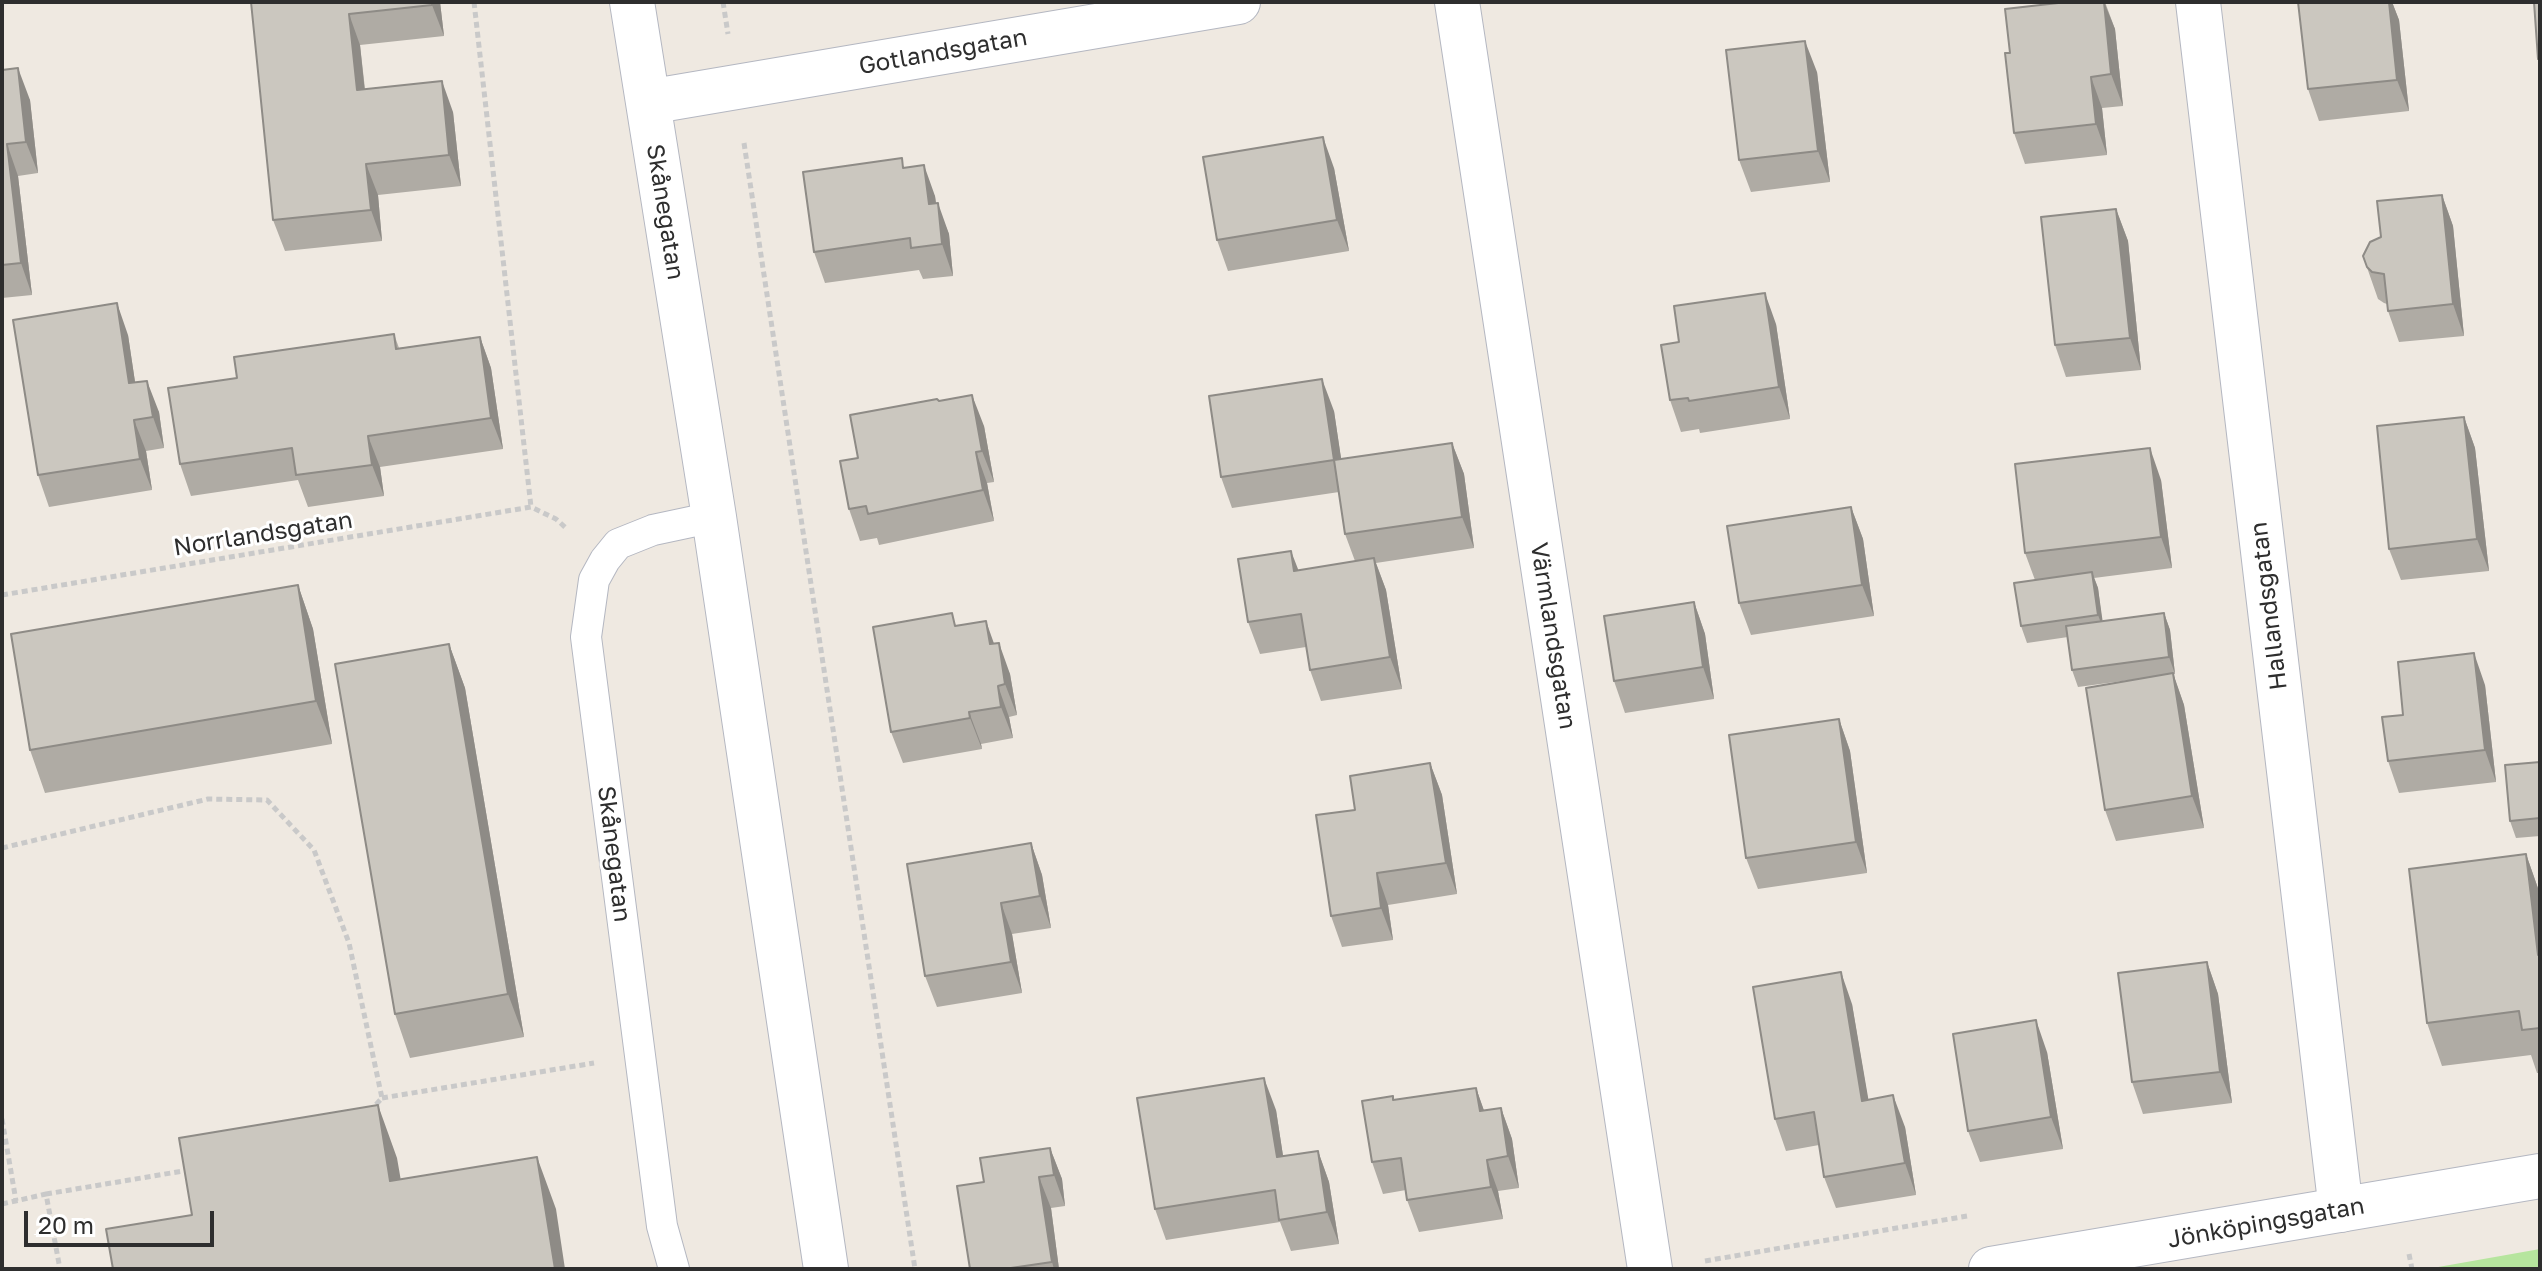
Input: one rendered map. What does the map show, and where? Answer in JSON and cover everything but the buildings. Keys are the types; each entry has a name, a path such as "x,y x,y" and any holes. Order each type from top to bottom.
{"street":[{"name":"Skånegatan","path":"632,2 714,517 826,1269"},
{"name":"Gotlandsgatan","path":"648,102 1238,2"},
{"name":"Värmlandsgatan","path":"1457,2 1650,1269"},
{"name":"Hallandsgatan","path":"2198,2 2341,1210"},
{"name":"Jönköpingsgatan","path":"1991,1269 2540,1176"}],"lane":[{"name":"Skånegatan","path":"674,1269 662,1226 586,637 594,580 618,544 653,530 714,517"}],"path":[{"name":"Norrlandsgatan","path":"2,595 531,507 474,2"},
{"path":"723,2 915,1269"},
{"path":"2,848 208,799 267,800 314,850 349,943 382,1098"},
{"path":"363,1117 382,1098 640,1056"},
{"path":"2,1119 16,1201"},
{"path":"2,1204 192,1170"},
{"path":"46,1194 60,1269"}],"green space":[{"path":"2540,1249 2540,1269 2427,1269"}]}
